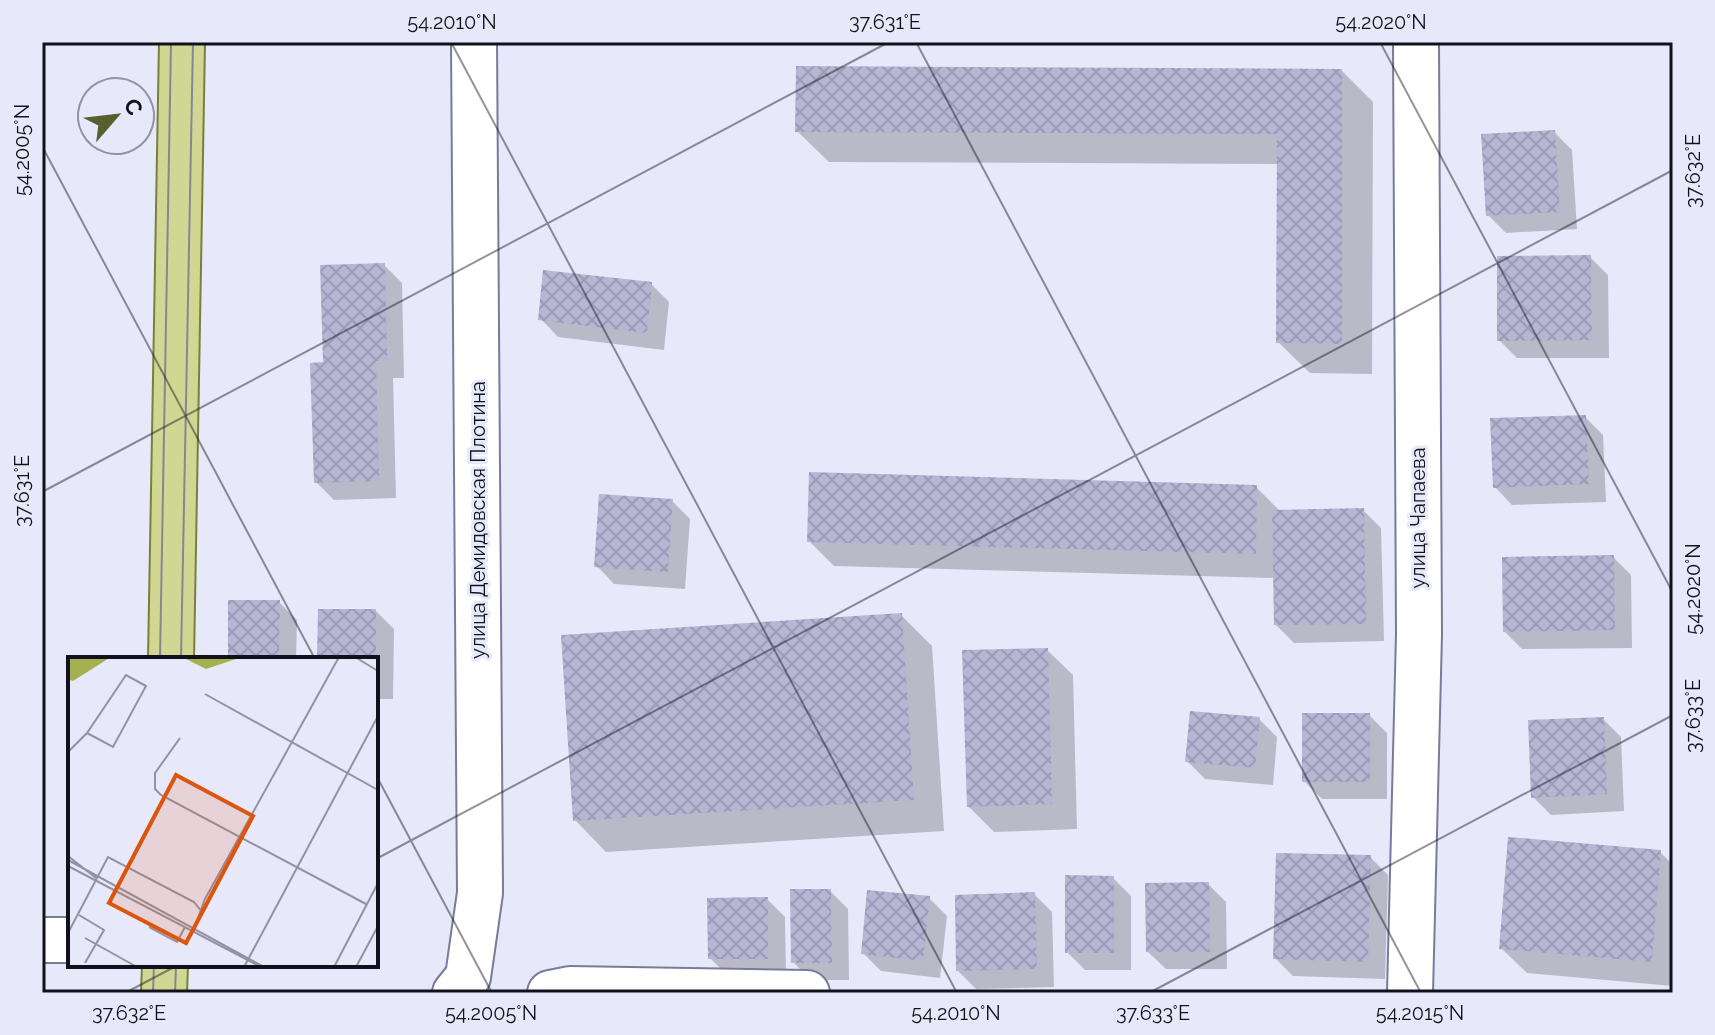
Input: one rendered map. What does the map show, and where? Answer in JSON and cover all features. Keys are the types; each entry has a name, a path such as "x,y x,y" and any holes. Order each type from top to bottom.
{"main road":[{"path":"171,657 182,42"},
{"path":"164,993 165,967"}],"street":[{"name":"улица Демидовская Плотина","path":"455,993 468,977 480,893 474,42"},
{"name":"улица Чапаева","path":"1410,993 1419,634 1416,42"},
{"path":"42,940 68,940"},
{"path":"560,991 807,993"}],"building":[{"path":"796,66 1342,69 1342,344 1276,343 1277,134 795,132"},
{"path":"1555,130 1560,212 1486,216 1481,134"},
{"path":"1591,255 1592,340 1497,341 1497,256"},
{"path":"385,263 387,361 376,361 379,481 314,483 310,363 323,362 320,265"},
{"path":"543,270 652,282 647,333 538,320"},
{"path":"1586,415 1589,484 1493,488 1490,418"},
{"path":"809,472 1257,485 1256,554 807,542"},
{"path":"599,494 673,499 668,572 594,567"},
{"path":"1364,508 1366,624 1274,625 1272,510"},
{"path":"1614,555 1615,630 1503,632 1502,557"},
{"path":"228,600 280,600 279,657 228,657"},
{"path":"318,609 376,609 376,657 317,657"},
{"path":"902,613 914,800 573,821 561,635"},
{"path":"1048,648 1052,804 967,807 962,650"},
{"path":"1190,711 1260,717 1255,768 1185,762"},
{"path":"1302,713 1370,713 1370,782 1302,782"},
{"path":"1604,717 1607,794 1531,798 1528,720"},
{"path":"1508,837 1661,850 1652,962 1499,949"},
{"path":"1276,853 1371,855 1368,962 1273,959"},
{"path":"1065,875 1114,876 1114,953 1065,953"},
{"path":"1209,882 1210,952 1146,952 1145,883"},
{"path":"790,889 831,889 832,963 791,963"},
{"path":"867,890 930,896 923,961 861,954"},
{"path":"1035,892 1037,969 956,971 955,895"},
{"path":"768,897 768,959 708,959 707,898"}],"tram line":[{"path":"160,657 171,42"},
{"path":"181,657 193,42"},
{"path":"153,993 154,967"},
{"path":"175,993 176,967"}]}
